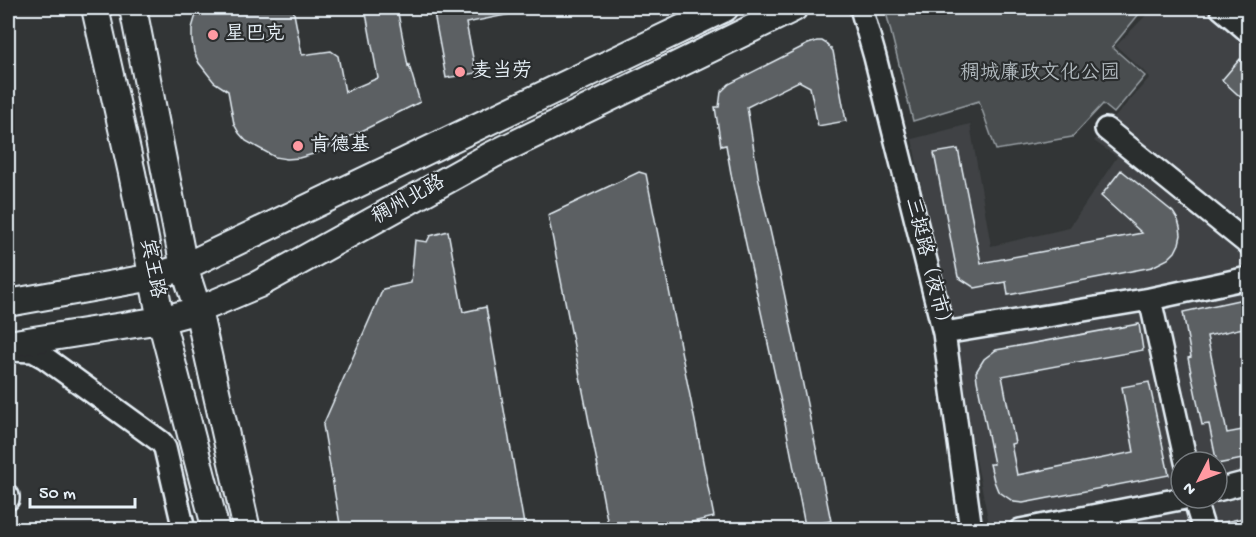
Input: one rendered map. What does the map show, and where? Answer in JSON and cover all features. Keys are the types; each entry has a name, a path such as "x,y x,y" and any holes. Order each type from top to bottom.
{"main road":[{"name":"宾王路","path":"95,8 132,173 161,320 216,530"},
{"name":"宾王路","path":"133,8 184,267 198,310 247,530"},
{"name":"稠州北路","path":"8,303 153,278 184,267 725,8"},
{"name":"稠州北路","path":"8,344 161,320 198,310 257,285 492,155 794,8"}],"street":[{"name":"三挺路（夜市）","path":"861,8 944,333 971,530"},
{"path":"1221,8 1248,31"},
{"path":"1106,129 1248,244"},
{"path":"944,333 1150,299 1248,279"},
{"path":"1150,299 1183,450"},
{"path":"8,350 33,351 44,357 161,442 165,448 184,530"},
{"path":"1229,487 1248,482"},
{"path":"1020,530 1169,501"},
{"path":"1198,510 1204,530"}],"shaded area":[{"path":"1153,8 1248,8 1248,529 990,529 912,139 970,124 991,246 1069,228 1117,157 1094,141 1150,77 1116,46"}],"green space":[{"name":"稠城廉政文化公园","path":"885,8 1144,8 1112,47 1145,76 1114,113 1103,104 1072,137 996,150 979,101 913,121"}],"building":[{"path":"200,8 293,8 302,55 331,51 338,56 345,92 378,78 365,8 397,8 408,66 420,102 317,153 299,158 275,157 246,141 239,133 234,124 228,91 214,82 199,63 194,52 192,28"},
{"path":"433,8 516,8 516,13 466,23 476,73 446,78"},
{"path":"817,41 827,44 833,51 846,121 818,126 810,87 799,81 747,107 759,181 831,521 805,526 726,145 721,146 715,107 719,107 721,92 729,84"},
{"path":"1240,59 1248,66 1248,104 1222,80"},
{"path":"958,149 981,263 1142,233 1101,196 1121,170 1173,212 1180,227 1179,244 1168,259 1152,267 1008,295 1006,282 975,288 958,277 934,153"},
{"path":"639,172 646,174 714,517 659,530 609,530 548,215"},
{"path":"448,231 463,312 486,307 525,530 341,530 323,425 383,289 411,283 415,240 427,242 430,236"},
{"path":"1248,298 1248,327 1207,336 1227,433 1248,429 1248,458 1229,462 1229,450 1214,450 1209,424 1202,425 1188,358 1191,357 1183,312"},
{"path":"1139,324 1143,350 1002,376 1015,443 1011,444 1017,475 1134,452 1122,387 1149,382 1169,475 1023,503 1014,502 998,491 990,464 994,464 976,372 984,359 996,350"},
{"path":"1248,517 1248,530 1216,530 1215,524"}],"place":[{"name":"星巴克","path":"213,35"},
{"name":"麦当劳","path":"460,72"},
{"name":"肯德基","path":"298,146"}]}
